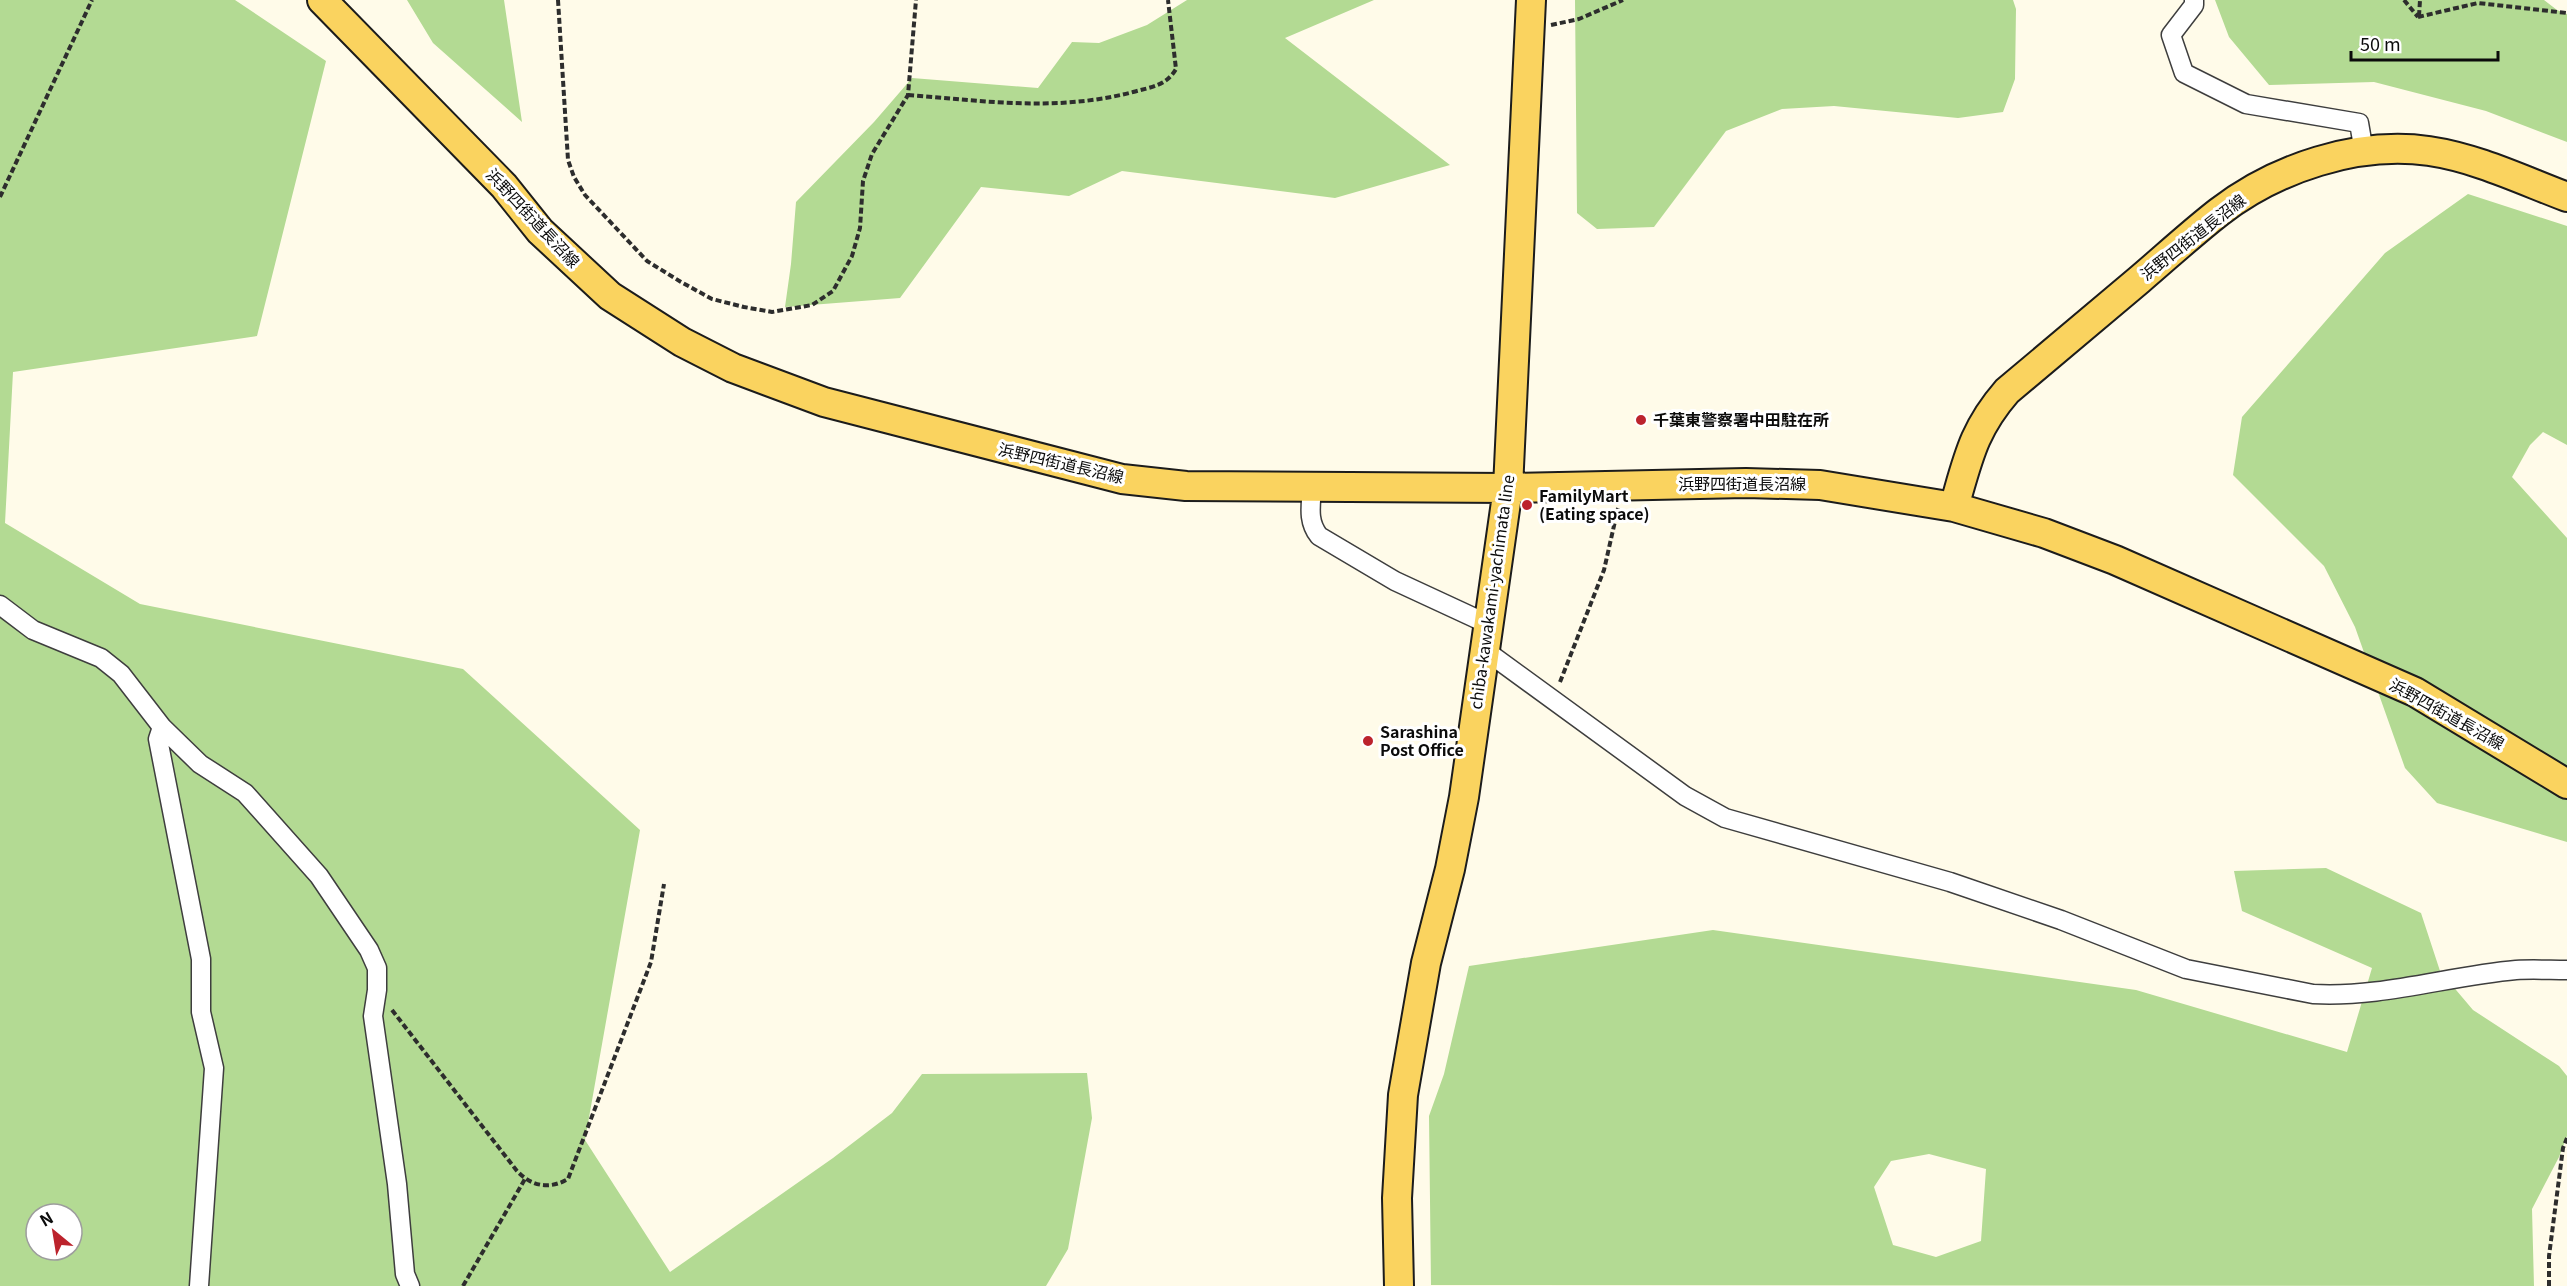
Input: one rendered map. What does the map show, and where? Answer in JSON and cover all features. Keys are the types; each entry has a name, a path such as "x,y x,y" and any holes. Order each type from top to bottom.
{"main road":[{"name":"浜野四街道長沼線","path":"322,0 504,186 540,231 610,296 682,342 733,368 824,402 1122,479 1186,486 1508,488 1746,483 1820,485 1954,507 2044,533 2115,560 2415,693 2567,784"},
{"name":"chiba-kawakami-yachimata line","path":"1400,1286 1397,1198 1403,1095 1426,963 1450,869 1464,797 1508,488 1530,13"},
{"name":"浜野四街道長沼線","path":"1954,507 1973,442 1991,410 2007,391 2220,212 2242,197 2292,171 2317,162 2364,152 2395,150 2438,153 2485,165 2567,197"}],"street":[{"path":"2194,0 2194,5 2171,35 2184,73 2246,104 2359,123 2364,152"},
{"path":"1312,487 1310,518 1312,527 1319,536 1488,638 1553,700 1684,796 1725,818 1950,882 2061,920 2186,969 2313,993 2331,995 2398,988 2516,970 2567,970"},
{"path":"0,605 33,630 101,658 121,674 162,727 200,764 245,793 319,876 369,950 377,968 377,990 373,1016 397,1184 405,1274 410,1286"},
{"path":"162,727 158,739 201,959 201,1011 214,1068 199,1286"}],"path":[{"path":"0,197 93,0"},
{"path":"558,0 568,160 574,177 585,195 647,261 712,299 772,312 812,305 833,291 852,256 860,228 863,181 872,154 908,95 916,0"},
{"path":"908,95 1050,105 1104,100 1161,85 1176,69 1168,0"},
{"path":"1530,13 1579,19 1623,0"},
{"path":"2404,0 2418,17"},
{"path":"2418,17 2420,0"},
{"path":"2418,17 2478,3 2567,13"},
{"path":"1553,700 1605,570 1618,510 1619,485"},
{"path":"377,990 525,1179 539,1185 557,1185 568,1179 651,962 664,884"},
{"path":"2548,1286 2549,1256 2563,1148 2567,1138"},
{"path":"463,1286 525,1179"}],"green space":[{"path":"0,0 235,0 326,61 257,336 13,372 5,523 140,604 463,669 640,830 585,1140 670,1272 833,1158 892,1113 922,1074 1087,1073 1092,1118 1068,1249 1046,1286 0,1286"},
{"path":"407,0 504,0 522,122 433,43"},
{"path":"1187,0 1374,0 1285,38 1450,165 1335,198 1122,171 1069,196 981,187 900,298 785,307 796,202 874,122 912,78 1038,88 1072,42 1099,43 1147,25"},
{"path":"1575,0 2013,0 2016,9 2015,79 2003,112 1958,118 1834,106 1782,109 1726,131 1654,227 1597,229 1577,213"},
{"path":"2215,0 2544,0 2567,14 2567,142 2486,111 2374,82 2269,85 2229,37"},
{"path":"2468,194 2567,226 2567,445 2543,432 2530,445 2512,477 2567,538 2567,842 2437,803 2405,768 2355,627 2324,566 2233,475 2242,417 2385,253"},
{"path":"2326,868 2421,913 2440,971 2473,1010 2559,1066 2567,1076 2567,1136 2559,1157 2532,1209 2534,1286 1431,1285 1429,1116 1444,1074 1469,966 1713,930 2136,990 2347,1052 2372,968 2242,911 2234,871","holes":["1929,1154 1986,1169 1981,1241 1936,1257 1893,1245 1874,1187 1891,1161"]}],"place":[{"name":"千葉東警察署中田駐在所","path":"1641,420"},
{"name":"FamilyMart (Eating space)","path":"1527,505"},
{"name":"Sarashina Post Office","path":"1368,741"}]}
